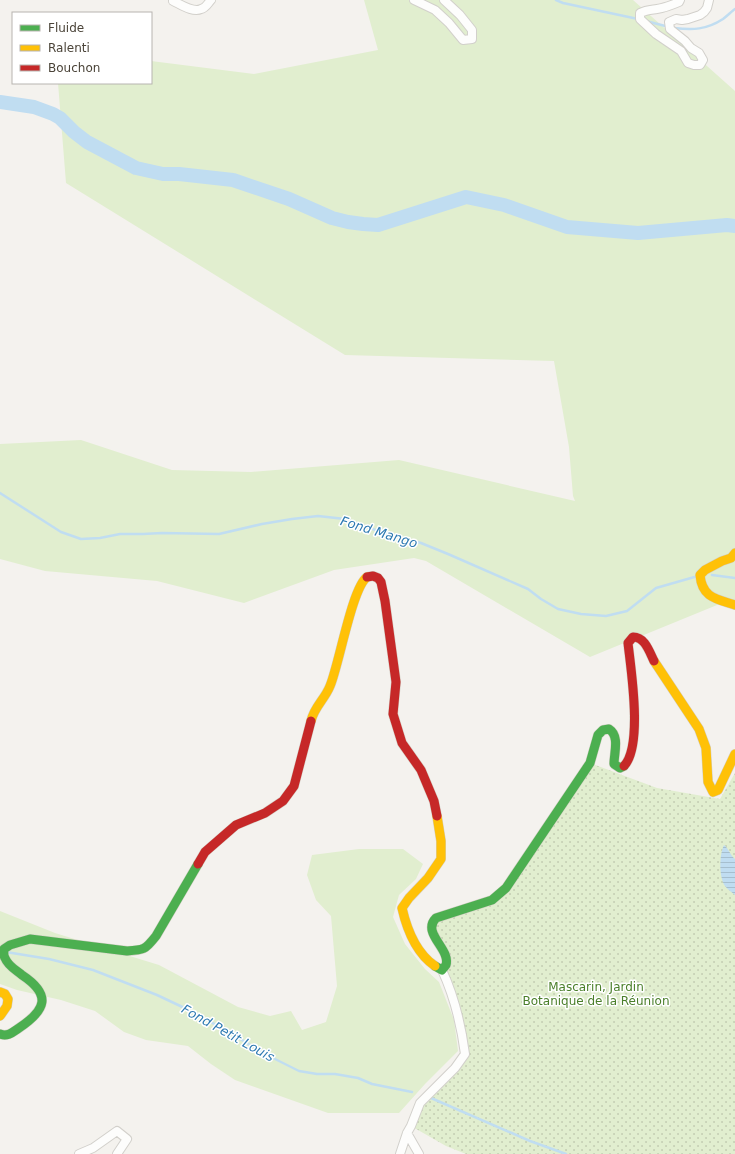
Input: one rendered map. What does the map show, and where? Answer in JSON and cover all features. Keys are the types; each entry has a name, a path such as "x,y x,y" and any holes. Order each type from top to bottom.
{"main road":[{"path":"735,553 731,558 705,570 700,575 699,583 704,591 711,597 735,605"},
{"path":"0,1034 3,1036 9,1034 33,1019 41,1009 43,1001 40,992 34,984 10,966 4,954 10,945 30,939 72,946 127,951 141,950 149,945 156,936 206,852 236,825 266,813 283,801 294,786 313,713 330,687 356,596 363,580 367,577 373,576 378,578 381,582 396,682 393,714 402,743 421,770 434,801 441,841 440,860 428,878 409,898 402,908 405,922 419,950 426,959 442,970 446,964 446,957 432,929 432,922 436,918 492,900 506,888 590,763 598,735 606,728 615,734 616,739 613,757 614,764 617,767 625,767 629,760 634,738 634,705 628,643 633,637 641,639 645,643 655,662 699,730 704,741 706,752 707,777 710,789 713,792 718,790 735,754"},
{"path":"0,992 4,993 9,1000 0,1016"}],"street":[{"path":"173,1 194,10 200,10 204,8 211,0"},
{"path":"414,0 435,10 449,23 463,40 472,39 472,30 460,15 444,0"},
{"path":"680,0 672,5 647,10 640,13 640,19 656,34 681,51 688,63 700,65 703,60 685,41 670,29 669,22 676,19 688,19 700,15 707,8 709,0"},
{"path":"400,1154 420,1103 455,1068 465,1054 462,1027 450,986 442,970"},
{"path":"79,1154 92,1148 117,1131 127,1139 117,1154"},
{"path":"407,1133 419,1154"},
{"path":"86,1154 92,1148"}],"green space":[{"path":"364,0 633,0 735,91 735,605 722,603 590,657 426,561 414,558 334,570 244,603 157,581 45,571 0,559 0,444 81,440 172,470 251,472 399,460 575,501 573,496 569,447 554,361 345,355 66,183 58,84 152,84 152,61 254,74 378,50"},
{"name":"Mascarin, Jardin Botanique de la Réunion","path":"590,763 657,788 720,799 735,773 735,1154 466,1154 446,1146 411,1126 420,1103 465,1054 449,986 446,965 432,922 492,900"},
{"path":"359,849 403,849 423,864 416,879 399,895 393,917 405,944 425,969 439,982 454,1020 458,1051 399,1113 328,1113 235,1080 188,1046 146,1040 124,1032 95,1011 61,1000 17,990 0,984 0,911 55,933 159,965 238,1007 270,1016 291,1011 302,1030 326,1022 337,986 331,916 316,900 307,875 312,855"}],"water":[{"path":"724,845 735,859 735,895 727,889 723,882 721,860"}],"waterway":[{"path":"556,0 563,3 638,19"},
{"path":"674,28 693,29 705,27 717,23 735,9"},
{"path":"646,21 669,27"},
{"path":"0,102 34,107 53,114 60,118 87,142 136,168 163,174 179,174 233,180 289,199 332,218 348,222 378,225 466,197 504,205 567,227 638,233 727,225 735,226"},
{"name":"Fond Mango","path":"0,493 61,532 81,539 100,538 120,534 219,534 292,519 318,516 345,519 369,528 421,543 528,589 558,609 581,614 606,616 627,611 656,588 698,576"},
{"name":"Fond Mango","path":"712,575 735,578"},
{"name":"Fond Petit Louis","path":"6,952 49,959 93,970 157,995 193,1012 265,1054 299,1071 317,1074 335,1074 358,1078 372,1084 412,1092"},
{"name":"Fond Petit Louis","path":"431,1098 530,1141 566,1154"}],"traffic: fast":[{"path":"435,966 442,970 446,965 444,953 432,929 432,924 436,918 492,900 506,888 590,763 598,735 603,730 609,729 614,736 616,745 614,764 620,768 624,766"},
{"path":"0,1034 6,1035 15,1031 35,1015 40,1009 42,1002 38,989 32,982 12,968 6,961 4,949 10,945 30,939 127,951 144,948 156,936 198,864"}],"traffic: slow":[{"path":"735,553 731,558 705,570 700,575 701,583 707,593 717,599 735,605"},
{"path":"311,721 312,716 330,686 334,676 351,611 361,584 367,577"},
{"path":"654,661 699,729 706,748 708,782 713,792 718,790 735,754"},
{"path":"435,966 428,961 413,940 402,908 409,898 428,878 441,859 441,841 437,816"},
{"path":"0,992 5,994 8,999 7,1006 0,1016"}],"traffic: jam":[{"path":"367,577 373,576 378,578 381,582 385,601 396,682 393,714 402,743 421,770 434,801 437,816"},
{"path":"624,766 630,756 633,742 634,707 628,643 633,637 641,639 644,642 654,661"},
{"path":"198,864 205,852 236,825 265,813 283,801 294,786 311,721"}]}
